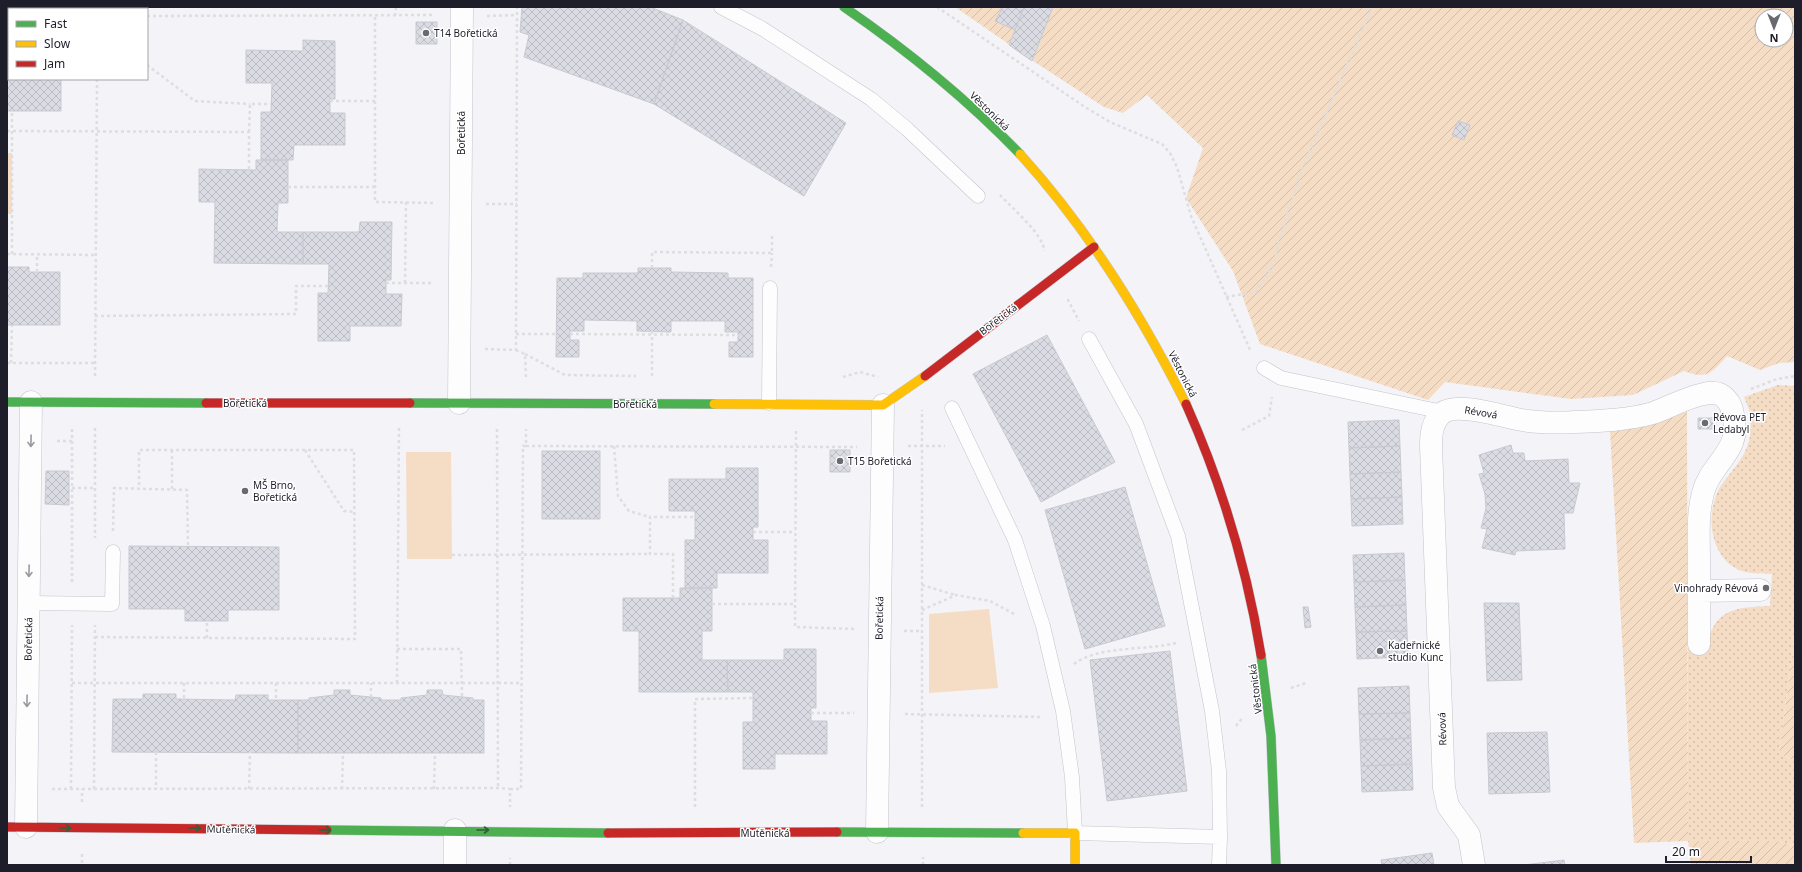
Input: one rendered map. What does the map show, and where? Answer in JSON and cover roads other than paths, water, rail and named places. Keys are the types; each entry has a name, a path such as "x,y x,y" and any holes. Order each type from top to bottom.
{"street":[{"name":"Věstonická","path":"844,7 870,23 933,73 982,117 1041,178 1094,247 1130,301 1174,379 1203,442 1228,510 1248,585 1263,665 1271,730 1276,865"},
{"name":"Bořetická","path":"459,403 459,349 471,12"},
{"name":"Bořetická","path":"7,402 526,404 796,403 883,405 914,384 1094,247"},
{"name":"Révová","path":"1474,865 1469,835 1448,806 1444,788 1431,446 1431,432 1434,422 1443,412 1469,408 1522,420 1560,423 1619,420 1654,412 1704,394 1716,392 1731,405 1735,421 1735,437 1728,452 1714,471 1703,492 1699,519 1699,591"},
{"name":"Bořetická","path":"16,827 28,603 31,402"},
{"name":"Bořetická","path":"877,832 883,405"},
{"path":"1699,644 1699,591 1760,590"},
{"name":"Mutěnická","path":"16,827 456,830 615,833 1075,833"},
{"path":"456,830 456,865"},
{"path":"1075,833 1075,865"}],"lane":[{"path":"721,7 763,29 871,99 907,129 978,196"},
{"path":"769,403 770,288"},
{"path":"1089,339 1136,424 1178,536 1212,711 1219,771 1219,865"},
{"path":"1264,368 1281,378 1443,412"},
{"path":"952,408 993,491 1015,540 1038,612 1056,676 1063,711 1072,777 1075,833 1220,837"},
{"path":"28,603 112,604 113,552"}],"place":[{"name":"T14 Bořetická","path":"426,33"},
{"name":"Révova PET Ledabyl","path":"1705,423"},
{"name":"T15 Bořetická","path":"840,461"},
{"name":"MŠ Brno, Bořetická","path":"245,491"},
{"name":"Vinohrady Révová","path":"1766,588"},
{"name":"Kadeřnické studio Kunc","path":"1380,651"}]}
